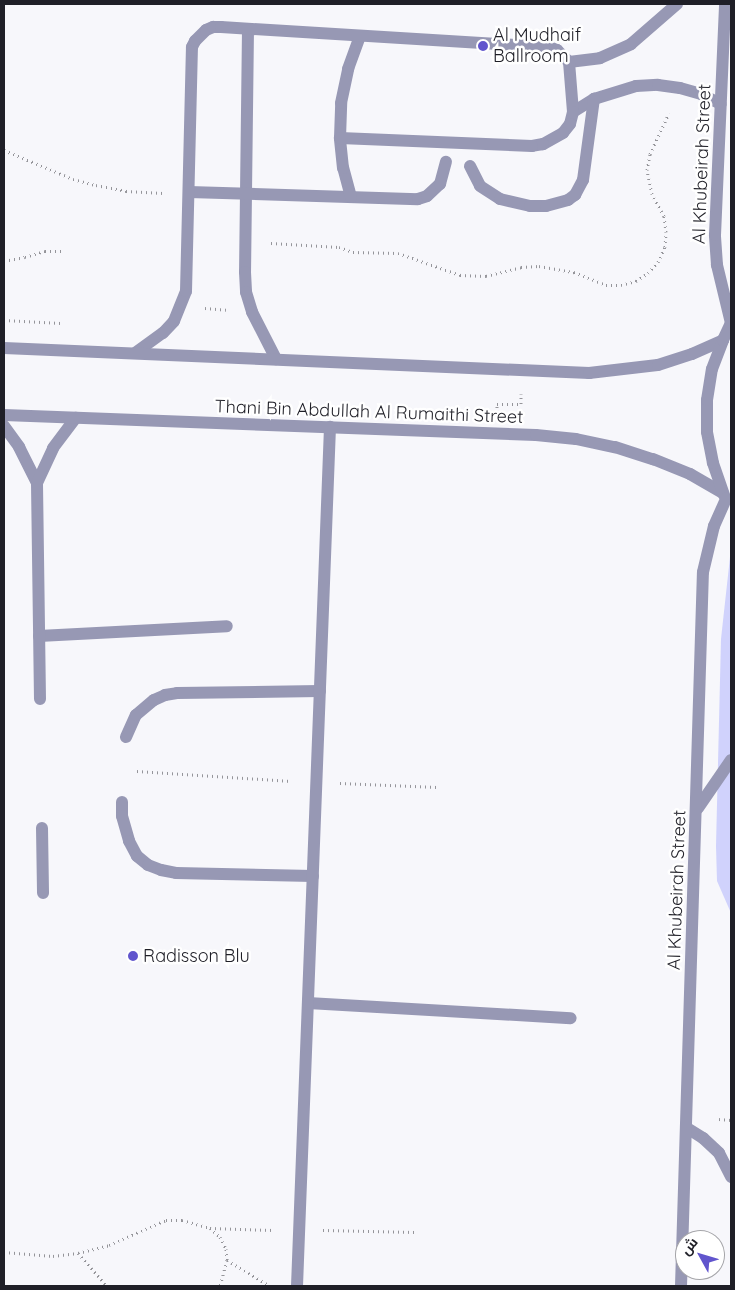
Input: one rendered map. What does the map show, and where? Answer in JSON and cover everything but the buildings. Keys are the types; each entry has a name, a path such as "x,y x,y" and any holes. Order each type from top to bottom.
{"street":[{"path":"569,62 600,58 631,44 677,4"},
{"name":"Al Khubeirah Street","path":"724,4 715,235 717,265 731,323"},
{"path":"135,353 163,333 181,307 188,275 192,47 200,35 213,27 549,47 557,50 569,62 573,112 570,124 563,133 548,142 532,146 340,138"},
{"path":"248,29 246,292 252,312 276,359"},
{"path":"351,197 343,168 340,138 341,103 346,78 360,36"},
{"path":"573,112 594,99 636,86 658,85 680,88 701,94 721,104"},
{"path":"470,166 480,186 500,199 530,206 546,206 568,200 575,195 583,180 594,99"},
{"path":"189,192 418,199 434,191 440,184 446,162"},
{"path":"727,500 713,463 707,432 707,400 712,369 731,323"},
{"path":"4,348 589,373 622,371 658,365 692,354 723,340"},
{"name":"Thani Bin Abdullah Al Rumaithi Street","path":"4,415 496,434 576,440 615,447 653,459 690,474 727,500"},
{"path":"40,700 37,483 53,448 76,418"},
{"path":"4,426 19,447 37,483"},
{"path":"297,1286 330,427"},
{"name":"Al Khubeirah Street","path":"682,1286 698,808 703,572 714,526 727,500"},
{"path":"39,636 227,626"},
{"path":"126,737 136,716 154,700 177,693 320,691"},
{"path":"698,808 731,760"},
{"path":"122,802 122,816 128,841 137,856 148,865 161,870 313,876"},
{"path":"42,828 43,893"},
{"path":"308,1003 571,1018"},
{"path":"687,1128 703,1138 719,1152 731,1177"}],"path":[{"path":"245,242 339,247 353,252 398,253 460,275 486,276 521,267 540,266 574,272 606,285 621,285 636,281 648,273 658,262 665,247 664,216 652,194 647,170 650,154 680,88"},
{"path":"4,150 73,179 96,185 158,194 189,192"},
{"path":"4,261 25,258 45,251 64,251"},
{"path":"181,307 252,312"},
{"path":"4,320 65,323"},
{"path":"496,434 497,404 521,404 522,371"},
{"path":"137,771 317,782 437,786"},
{"path":"4,1252 53,1256 78,1253 109,1245 166,1220 182,1220 210,1228 220,1237 226,1249 227,1260 220,1286"},
{"path":"78,1253 107,1286"},
{"path":"227,1260 270,1286"}],"shaded area":[{"path":"731,548 731,913 717,881 716,846 721,639"}],"place":[{"name":"Al Mudhaif Ballroom","path":"483,46"},
{"name":"Radisson Blu","path":"133,956"}]}
